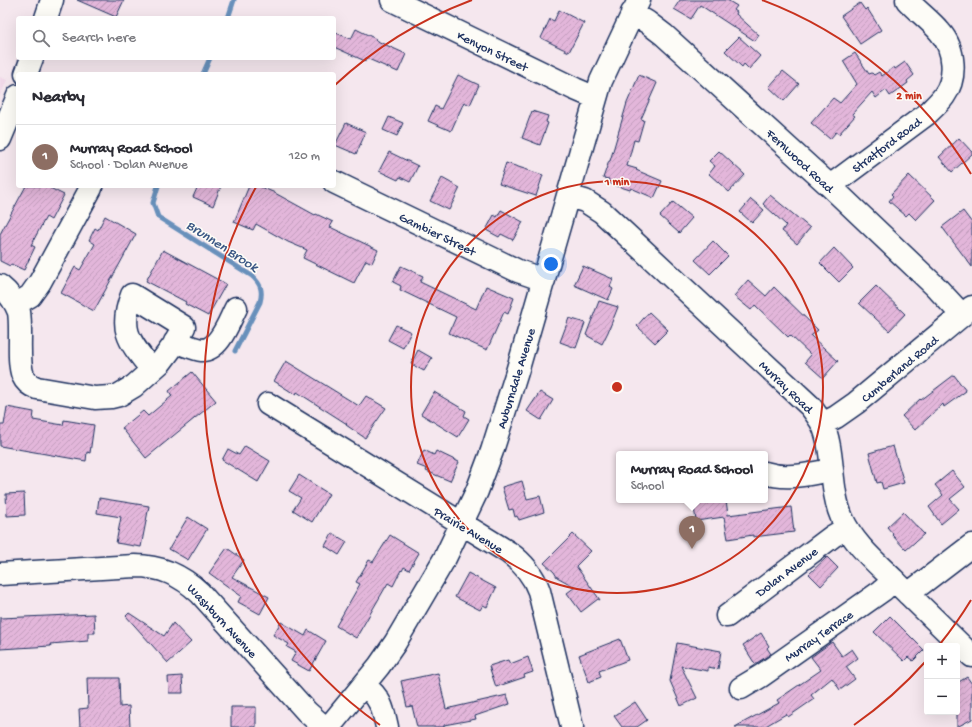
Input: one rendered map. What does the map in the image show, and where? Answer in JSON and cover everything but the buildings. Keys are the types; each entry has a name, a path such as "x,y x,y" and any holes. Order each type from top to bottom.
{"street":[{"path":"47,16 52,0"},
{"name":"Kenyon Street","path":"392,0 596,98"},
{"name":"Stratford Road","path":"830,186 927,114 948,90 952,67 948,45 940,32 907,0"},
{"name":"Auburndale Avenue","path":"329,727 379,666 395,643 436,574 462,525 477,491 492,451 544,280 601,81 635,7"},
{"name":"Fernwood Road","path":"635,7 647,22 664,35 830,186 936,287 967,311"},
{"path":"27,72 31,60"},
{"path":"0,139 5,115 16,99"},
{"name":"Gambier Street","path":"336,183 518,271 544,280"},
{"path":"16,304 30,296 40,282 91,188"},
{"name":"Murray Road","path":"568,196 585,201 602,212 802,398 822,424 826,436 838,505 847,528 863,549 972,656"},
{"path":"0,286 11,296 16,304 20,321 22,371 26,382 31,386 95,398 111,397 127,391 152,370 168,354 184,326 132,295 127,310 127,334 133,347 152,370"},
{"path":"175,342 201,350 208,349 220,341 236,308"},
{"name":"Cumberland Road","path":"822,424 836,418 856,404 967,311"},
{"name":"Prairie Avenue","path":"268,404 514,557 525,566 533,578 541,599 572,727"},
{"path":"768,473 788,477 831,470"},
{"name":"Dolan Avenue","path":"727,616 833,536 847,528"},
{"name":"Murray Terrace","path":"741,688 883,590 901,587 972,545"},
{"name":"Washburn Avenue","path":"0,574 140,566 157,568 176,575 200,593 307,712 324,727"},
{"path":"364,685 378,699 383,710 387,727"}],"shaded area":[{"path":"0,77 7,80 0,96"}],"waterway":[{"name":"Brunnen Brook","path":"229,16 234,0"},
{"name":"Brunnen Brook","path":"204,72 209,60"},
{"name":"Brunnen Brook","path":"157,188 153,203 158,217 252,276 259,285 261,291 260,302 235,351"}],"place":[{"name":"Murray Road School","path":"692,549"}]}
